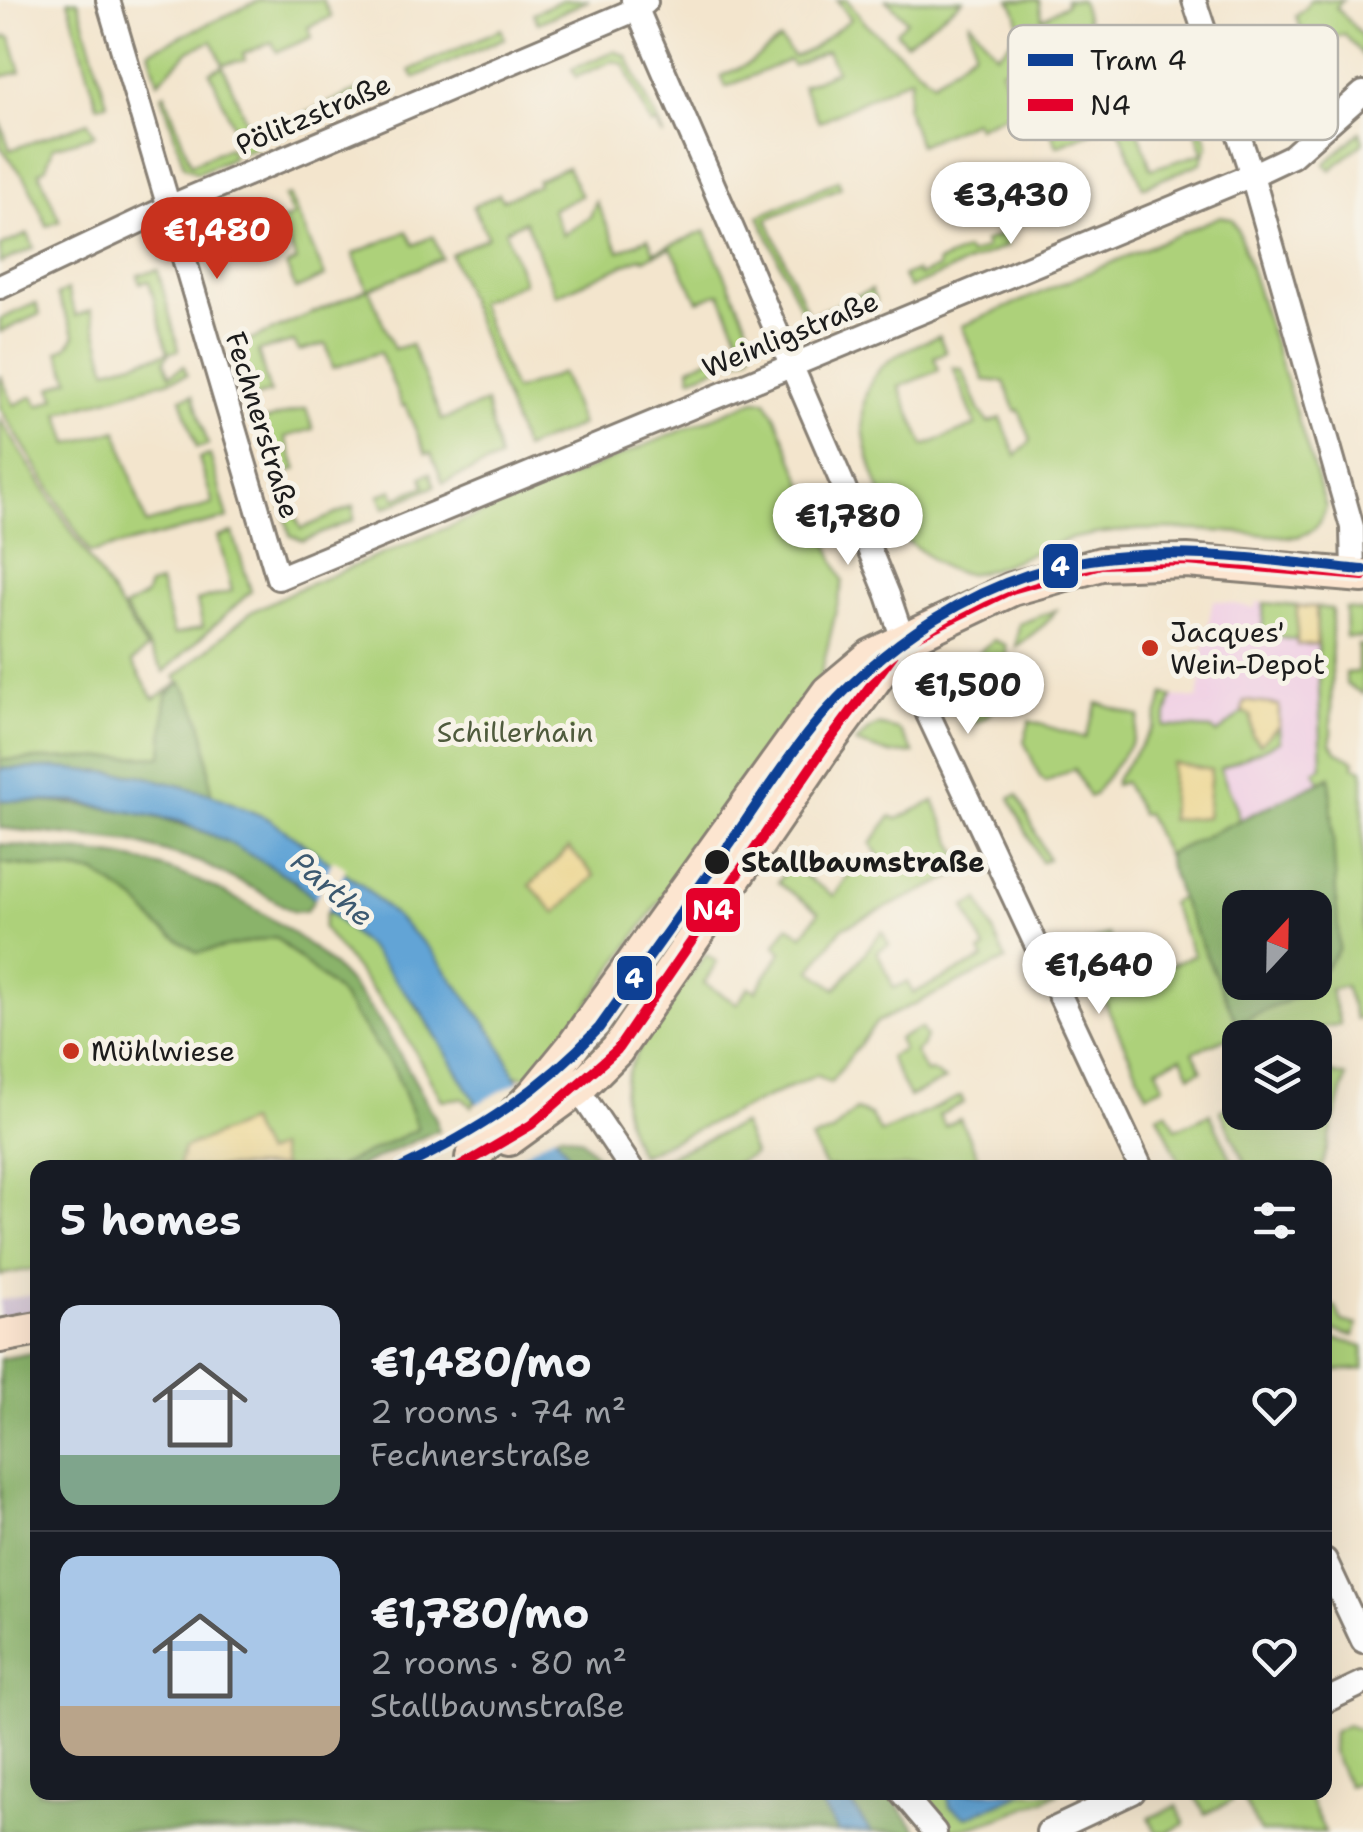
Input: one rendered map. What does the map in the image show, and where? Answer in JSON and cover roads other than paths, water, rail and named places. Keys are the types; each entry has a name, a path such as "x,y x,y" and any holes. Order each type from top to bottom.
{"main road":[{"path":"541,1103 571,1049 828,692 871,656 1012,589 1102,564 1187,561 1358,576"},
{"path":"478,1153 541,1103 578,1089 616,1050 824,748 902,642"},
{"path":"0,1336 30,1330"}],"street":[{"name":"Fechnerstraße","path":"108,0 278,578"},
{"path":"1194,0 1202,25"},
{"name":"Pölitzstraße","path":"0,286 167,208 640,3"},
{"path":"640,3 888,594 928,714 1137,1160"},
{"name":"Weinligstraße","path":"1338,115 1363,93"},
{"path":"1240,140 1352,527 1358,576"},
{"name":"Weinligstraße","path":"278,578 1252,175 1292,156 1310,140"},
{"path":"578,1089 626,1160"},
{"path":"1332,1575 1363,1642"},
{"path":"1332,1698 1363,1683"},
{"path":"908,1800 935,1832"},
{"path":"1048,1832 1102,1800"}],"water":[{"name":"Parthe","path":"55,768 139,775 211,794 269,819 362,885 430,949 496,1037 515,1075 572,1160 511,1160 421,1011 370,949 294,880 226,841 179,821 77,802 0,800 0,769"},
{"path":"818,1800 848,1800 871,1832 839,1832"},
{"path":"949,1800 1007,1800 967,1817 950,1807"}],"tram line":[{"name":"4","path":"417,1160 532,1090 599,1028 810,730 867,670 935,619 1010,581 1049,568 1124,556 1227,556 1363,570"}],"place":[{"name":"Jacques' Wein-Depot","path":"1150,648"},
{"name":"Stallbaumstraße","path":"717,862"},
{"name":"Mühlwiese","path":"71,1051"}],"park label":[{"name":"Schillerhain","path":"515,732"}]}
